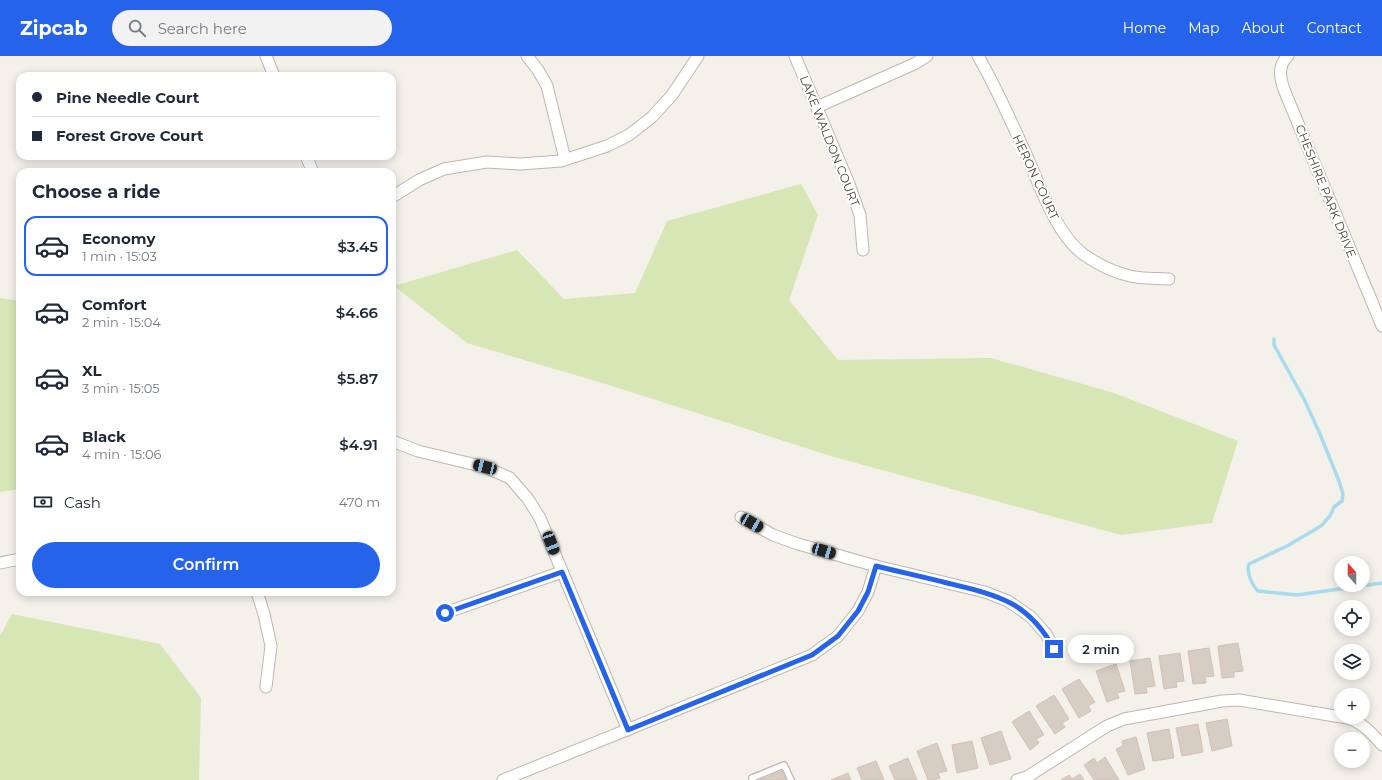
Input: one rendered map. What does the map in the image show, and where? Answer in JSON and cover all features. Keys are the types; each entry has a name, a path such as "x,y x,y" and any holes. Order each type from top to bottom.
{"street":[{"path":"266,56 272,72"},
{"path":"527,56 538,70 547,86 565,159"},
{"path":"396,194 418,180 444,168 487,162 520,164 565,159 608,146 629,135 652,117 672,95 698,56"},
{"name":"LAKE WALDON COURT","path":"795,56 860,215 862,250"},
{"path":"817,107 914,64 926,56"},
{"name":"HERON COURT","path":"978,56 987,71 1020,140 1054,218 1070,242 1082,253 1102,266 1130,276 1169,279"},
{"name":"CHESHIRE PARK DRIVE","path":"1288,56 1283,62 1280,72 1285,92 1382,326"},
{"path":"396,443 418,451 485,467 510,478 528,500 540,518 628,730"},
{"path":"741,517 773,535 798,544 876,566 984,592 1008,601 1030,617 1046,634 1054,649"},
{"path":"0,563 16,560"},
{"path":"503,780 812,655 838,636 858,611 868,592 876,566"},
{"path":"445,613 562,572"},
{"path":"258,596 271,646 266,687"},
{"path":"1017,780 1027,777 1107,726 1124,719 1222,701 1239,700 1334,716"},
{"path":"1360,724 1367,728 1382,744"}],"lane":[{"path":"752,780 752,778 784,765 790,780"}],"green space":[{"path":"801,184 818,215 789,300 838,360 991,358 1114,393 1238,441 1212,523 1121,535 834,457 609,385 467,343 396,288 396,285 517,250 564,299 635,293 667,221"},
{"path":"0,298 16,300 16,490 0,492"},
{"path":"12,614 160,644 201,698 199,780 0,780 0,636"}],"building":[{"path":"1238,643 1243,671 1234,672 1234,677 1222,678 1218,646"},
{"path":"1209,648 1214,676 1205,677 1206,683 1193,684 1188,651"},
{"path":"1180,653 1184,681 1176,682 1177,687 1164,689 1159,656"},
{"path":"1150,658 1155,686 1146,687 1147,693 1135,694 1130,661"},
{"path":"1116,664 1125,691 1117,693 1119,698 1107,702 1096,671"},
{"path":"1079,679 1095,702 1088,706 1091,711 1079,718 1062,689"},
{"path":"1054,695 1069,719 1062,723 1065,727 1055,734 1036,706"},
{"path":"1029,711 1044,735 1036,739 1039,743 1030,750 1012,722"},
{"path":"1227,719 1232,746 1212,751 1206,723"},
{"path":"1198,724 1203,752 1182,756 1176,728"},
{"path":"1169,729 1174,758 1153,761 1147,733"},
{"path":"1001,731 1011,759 990,765 981,738"},
{"path":"1136,737 1145,769 1128,775 1116,749 1123,746 1122,741"},
{"path":"972,741 978,768 957,773 952,745"},
{"path":"937,743 947,771 938,773 940,778 928,780 917,751"},
{"path":"1105,757 1119,780 1094,780 1084,765 1094,758 1097,763"},
{"path":"908,758 917,780 895,780 889,766"},
{"path":"876,761 884,780 862,780 857,768"},
{"path":"782,771 786,780 760,780"},
{"path":"848,773 851,780 831,780"},
{"path":"1080,774 1084,780 1061,780 1069,775 1072,779"}],"waterway":[{"path":"1274,339 1274,345 1304,399 1320,434 1343,494 1342,501 1334,507 1330,516 1321,526 1287,546 1249,564 1248,571 1252,582 1258,591 1297,595 1382,583"}],"route":[{"path":"445,613 562,572 628,730 812,655 838,636 858,611 868,592 876,566 984,592 1008,601 1030,617 1046,634 1054,649"}]}
